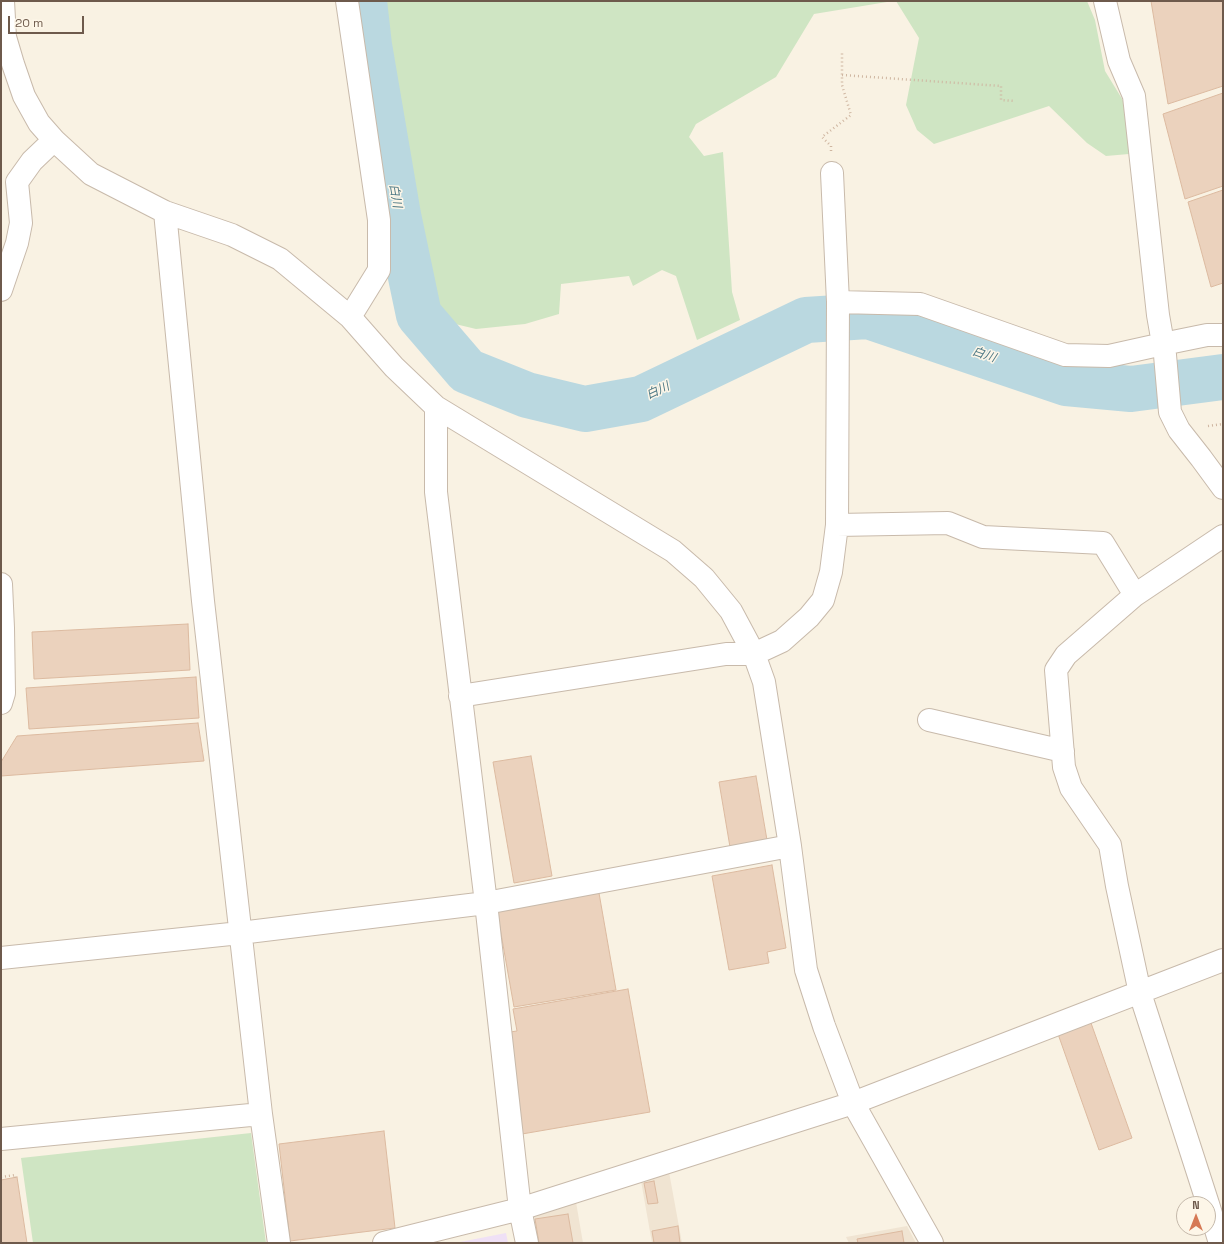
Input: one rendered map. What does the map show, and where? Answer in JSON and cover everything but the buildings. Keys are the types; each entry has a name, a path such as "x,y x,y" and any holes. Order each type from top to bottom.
{"street":[{"path":"3,1 5,37 24,96 39,123 54,140 91,174 165,212 232,235 280,260 350,317 394,367 436,407 674,551 704,578 731,611 754,654 764,682 790,846 806,970 824,1026 853,1103 932,1243"},
{"path":"347,1 379,220 379,270 350,317"},
{"path":"1105,1 1119,61 1134,96 1170,412 1179,430 1223,488"},
{"path":"1,290 17,243 21,224 18,182 32,161 54,140"},
{"path":"460,696 726,654 754,654 782,641 809,617 823,600 831,572 837,525 838,302 832,173"},
{"path":"165,212 203,601 261,1114 279,1243"},
{"path":"838,302 920,304 1065,355 1109,356 1164,350 1207,335 1223,335"},
{"path":"436,407 436,492 486,903 520,1209 527,1243"},
{"path":"837,525 948,523 983,537 1103,543 1135,596"},
{"path":"1205,1196 1140,993 1117,886 1110,845 1071,788 1064,768 1056,670 1066,655 1135,596 1223,536"},
{"path":"1,584 4,692 1,703"},
{"path":"929,720 1063,751"},
{"path":"1,958 240,933 486,903 790,846"},
{"path":"384,1243 520,1209 853,1103 1223,960"},
{"path":"1,1139 261,1114"},
{"path":"1216,1230 1220,1243"}],"path":[{"path":"822,137 851,115 842,85 842,52"},
{"path":"842,75 1001,86 1001,100 1015,101"},
{"path":"1,1177 15,1175 15,1178"}],"shaded area":[{"path":"669,1172 682,1243 652,1243 641,1181"},
{"path":"576,1202 583,1243 536,1243 531,1216"},
{"path":"907,1226 916,1243 849,1243 846,1237"},
{"path":"506,1233 508,1243 455,1243"}],"green space":[{"path":"370,1 893,1 814,14 776,77 696,124 689,137 704,156 723,152 732,292 740,320 697,340 676,276 662,270 633,286 629,276 561,284 559,314 525,324 476,329 451,323 434,310 427,292 403,189 376,48"},
{"path":"896,1 1087,1 1095,20 1105,71 1124,102 1129,154 1106,156 1087,143 1049,106 934,144 917,130 906,105 919,38"},
{"path":"251,1133 266,1243 33,1243 21,1158"}],"waterway":[{"name":"白川","path":"364,1 369,45 398,215 419,315 467,371 527,395 585,409 641,399 806,320 868,316 1066,383 1131,389 1223,377"}]}
